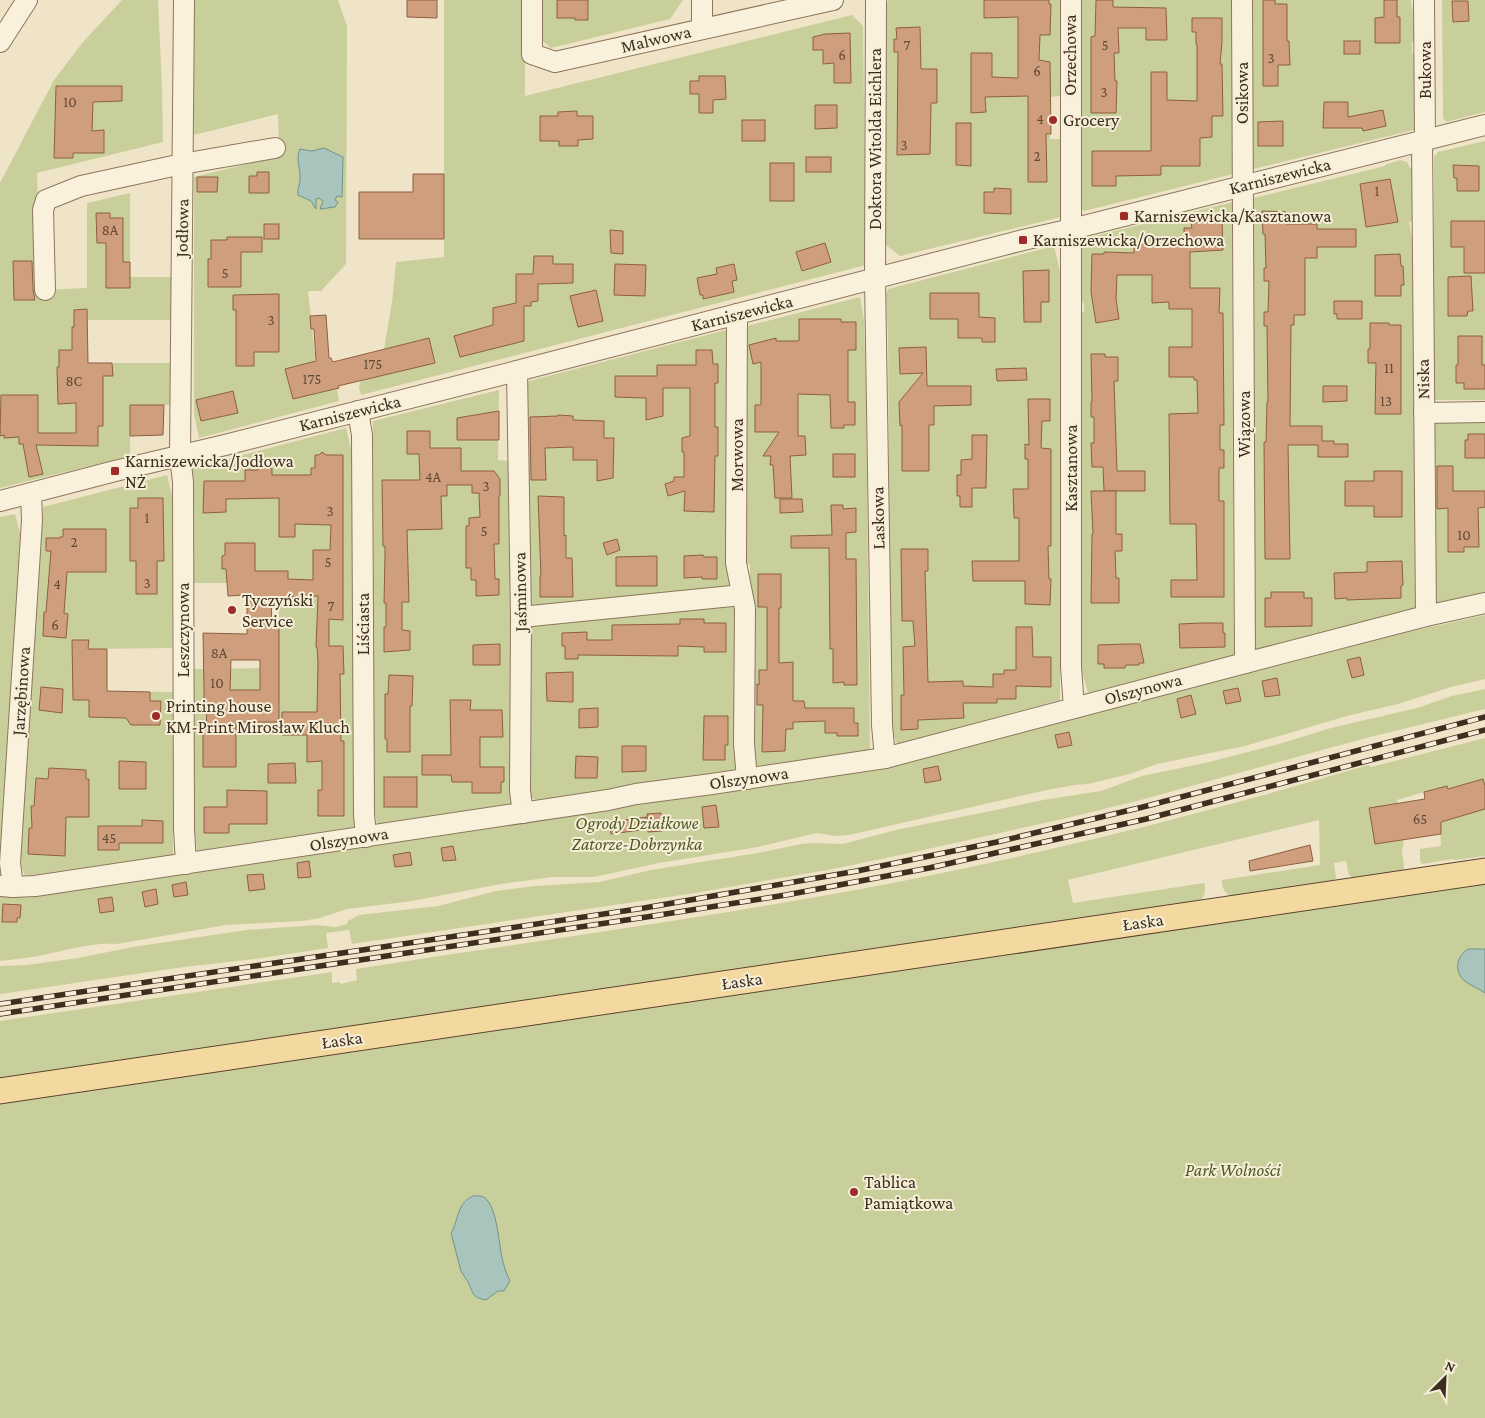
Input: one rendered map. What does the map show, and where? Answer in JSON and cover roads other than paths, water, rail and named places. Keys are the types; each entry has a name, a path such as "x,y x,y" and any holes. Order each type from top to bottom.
{"main road":[{"name":"Łaska","path":"0,1091 1485,871"}],"street":[{"path":"0,42 27,0"},
{"name":"Jodłowa","path":"180,456 184,0"},
{"name":"Malwowa","path":"532,0 532,54 555,62 833,0"},
{"path":"702,0 702,28"},
{"name":"Doktora Witolda Eichlera","path":"874,279 876,0"},
{"name":"Orzechowa","path":"1071,0 1070,202 1072,229"},
{"name":"Osikowa","path":"1242,0 1244,186"},
{"name":"Bukowa","path":"1423,141 1424,0"},
{"name":"Karniszewicka","path":"0,501 517,371 1023,240 1485,125"},
{"name":"Niska","path":"1423,141 1426,616"},
{"path":"45,290 43,210 46,200 81,186 182,164 275,148"},
{"name":"Wiązowa","path":"1244,186 1245,662"},
{"name":"Kasztanowa","path":"1072,229 1071,667 1074,708"},
{"name":"Laskowa","path":"874,279 882,725 885,758"},
{"name":"Morwowa","path":"737,314 736,563 745,608 744,744 748,779"},
{"name":"Jaśminowa","path":"517,371 521,617 520,791 523,813"},
{"name":"Liściasta","path":"358,411 362,435 364,814 366,837"},
{"path":"1424,412 1485,412"},
{"name":"Leszczynowa","path":"180,456 183,482 184,829 186,864"},
{"name":"Jarzębinowa","path":"7,887 32,520 31,494"},
{"path":"521,617 742,595"},
{"name":"Olszynowa","path":"7,887 35,886 186,864 690,786 885,758 1245,662 1485,603"}],"water":[{"path":"324,148 343,157 342,197 337,196 335,200 338,202 335,207 320,209 323,201 319,198 316,199 316,209 311,201 298,195 300,175 298,157 300,149 312,151"},
{"path":"1469,949 1485,949 1485,993 1466,982 1459,973 1460,957"},
{"path":"473,1196 485,1198 492,1209 505,1270 510,1281 504,1291 498,1291 486,1300 478,1298 474,1294 461,1271 451,1233 461,1208"}],"railway":[{"path":"0,1004 644,908 857,871 997,842 1143,807 1485,717"},
{"path":"0,1014 653,916 786,895 929,868 1146,819 1485,730"}],"place":[{"name":"Grocery","path":"1053,120"},
{"name":"Karniszewicka/Kasztanowa","path":"1124,216"},
{"name":"Karniszewicka/Orzechowa","path":"1023,240"},
{"name":"Karniszewicka/Jodłowa NŻ","path":"115,471"},
{"name":"Tyczyński Service","path":"232,610"},
{"name":"Printing house KM-Print Mirosław Kluch","path":"156,716"},
{"name":"Tablica Pamiątkowa","path":"854,1192"}],"park label":[{"name":"Ogrody Działkowe Zatorze-Dobrzynka","path":"637,833"},
{"name":"Park Wolności","path":"1233,1170"}]}
